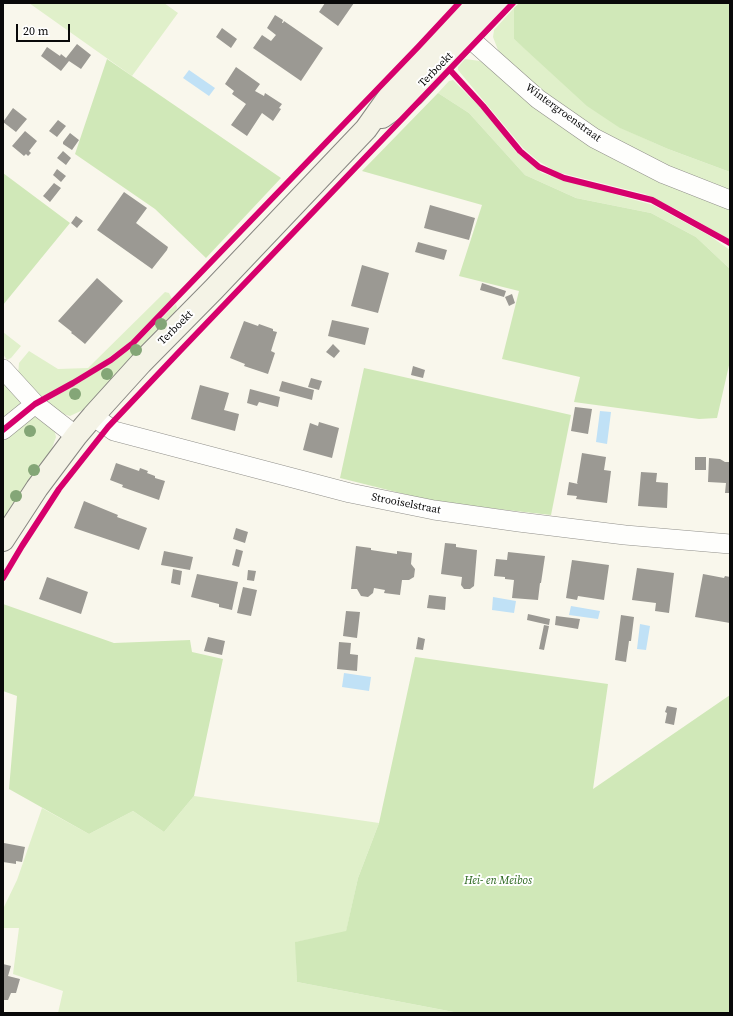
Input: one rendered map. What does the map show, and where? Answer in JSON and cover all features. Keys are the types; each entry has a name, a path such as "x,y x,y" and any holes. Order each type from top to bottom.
{"main road":[{"name":"Terboekt","path":"3,540 37,488 93,416 141,363 214,289 366,129 412,95 461,30 475,3"},
{"name":"Terboekt","path":"461,30 500,3"}],"street":[{"name":"Wintergroenstraat","path":"461,30 538,99 594,138 664,174 730,200"},
{"path":"3,369 34,404 76,436"},
{"path":"3,430 34,404"},
{"name":"Strooiselstraat","path":"93,416 114,431 350,493 434,510 625,535 730,544"}],"green space":[{"path":"29,3 164,3 178,13 132,76"},
{"path":"519,3 730,3 730,172 668,149 620,128 587,106 514,39 514,8"},
{"path":"514,8 514,39 621,128 668,149 730,172 730,191 680,172 613,140 567,112 519,74 498,50 493,37 494,30"},
{"path":"107,59 281,178 206,258 155,209 75,154"},
{"path":"465,59 480,61 486,64 595,148 621,163 665,183 730,208 730,240 680,211 645,194 557,172 538,161 523,148 458,70 458,67"},
{"path":"453,80 488,115 516,152 542,173 653,205 710,236 730,250 730,269 696,237 651,213 576,198 525,175 469,113 438,93 449,81"},
{"path":"438,93 469,113 525,175 576,198 651,213 696,237 730,269 730,361 717,418 699,419 574,402 580,377 502,359 519,291 459,276 482,205 362,171"},
{"path":"3,173 70,223 3,305"},
{"path":"165,292 169,293 172,299 134,339 89,372 45,396 40,396 18,375 19,363 29,351 58,369 88,368"},
{"path":"176,304 177,308 175,313 87,408 70,416 63,414 46,402 132,348"},
{"path":"3,332 21,346 11,358 7,360 3,354"},
{"path":"364,368 571,415 551,515 436,502 340,478"},
{"path":"3,377 25,401 3,422"},
{"path":"38,415 54,429 56,437 51,451 3,519 3,437 28,418"},
{"path":"3,604 114,643 190,640 192,652 223,659 194,796 164,832 133,811 89,834 9,789 17,696 3,691"},
{"name":"Hei- en Meibos","path":"415,657 608,684 593,789 730,695 730,1013 459,1013 297,982 295,942 346,931 358,878 379,823"},
{"path":"194,796 379,823 358,878 346,932 296,942 297,982 459,1013 58,1013 63,991 13,974 19,928 3,928 3,909 17,880 42,808 89,834 133,811 164,832"}],"water":[{"path":"189,70 215,88 209,96 183,78"},
{"path":"600,411 611,412 607,444 596,442"},
{"path":"493,597 516,601 514,613 492,610"},
{"path":"571,606 600,611 598,619 569,615"},
{"path":"640,624 650,626 646,650 637,649"},
{"path":"344,673 371,677 369,691 342,687"}],"building":[{"path":"325,3 354,3 338,26 319,12"},
{"path":"275,15 283,20 282,23 284,21 323,48 301,81 253,48 262,35 271,41 276,35 267,28"},
{"path":"222,28 237,39 231,48 216,37"},
{"path":"77,44 91,55 81,69 69,61 61,71 41,56 47,47 60,56 61,54 66,58"},
{"path":"236,67 260,84 255,91 264,96 265,93 282,104 279,108 281,109 273,121 262,113 247,136 231,125 246,104 232,94 234,91 225,84"},
{"path":"13,108 27,119 16,132 3,122"},
{"path":"58,120 66,126 57,137 49,131"},
{"path":"25,131 37,141 29,151 31,153 28,156 26,154 24,156 12,146"},
{"path":"70,133 79,140 72,150 63,144"},
{"path":"63,151 71,158 66,165 57,158"},
{"path":"57,169 66,176 61,182 53,175"},
{"path":"54,183 61,188 50,202 43,196"},
{"path":"124,192 147,208 136,223 168,247 152,269 97,230"},
{"path":"430,205 475,218 469,240 424,228"},
{"path":"76,216 83,221 77,228 71,223"},
{"path":"418,242 447,250 444,260 415,252"},
{"path":"362,265 389,273 378,313 351,306"},
{"path":"97,278 123,301 85,344 58,321"},
{"path":"482,283 506,291 504,297 480,290"},
{"path":"512,294 515,303 509,306 505,297"},
{"path":"332,320 369,328 365,345 328,336"},
{"path":"244,321 258,326 259,324 277,332 271,351 275,353 268,374 244,366 245,364 230,358"},
{"path":"333,344 340,351 334,358 326,352"},
{"path":"413,366 425,370 423,378 411,375"},
{"path":"311,378 322,381 319,390 308,387"},
{"path":"282,381 314,390 312,400 279,391"},
{"path":"200,385 229,393 224,410 239,414 235,431 191,419"},
{"path":"250,389 280,397 278,407 259,402 257,406 247,403"},
{"path":"575,407 592,409 588,434 571,431"},
{"path":"319,422 339,428 332,458 303,450 310,423 318,426"},
{"path":"582,453 606,457 604,470 611,471 607,503 576,499 577,496 567,495 569,482 578,484"},
{"path":"695,457 706,457 706,470 695,470"},
{"path":"709,458 730,462 730,493 725,493 726,483 708,482"},
{"path":"116,463 139,471 140,468 148,471 147,473 155,476 155,478 165,481 159,500 122,487 123,485 110,480"},
{"path":"641,472 657,473 656,482 668,483 667,508 638,506"},
{"path":"84,501 118,515 117,517 147,528 139,550 74,528"},
{"path":"236,528 248,532 245,543 233,539"},
{"path":"445,543 456,544 456,547 477,550 474,586 470,589 464,589 461,585 462,577 441,574"},
{"path":"356,546 397,554 397,551 412,553 411,564 415,569 414,577 409,580 402,580 400,595 384,593 385,590 374,588 373,593 368,597 361,596 357,589 351,589"},
{"path":"236,549 243,551 239,567 232,565"},
{"path":"164,551 193,557 190,570 161,565"},
{"path":"508,552 545,556 538,600 512,598 514,580 494,576 496,559 507,560"},
{"path":"572,560 609,565 604,600 578,596 577,600 566,598"},
{"path":"637,568 674,573 669,613 655,611 656,603 632,600"},
{"path":"173,569 182,571 180,585 171,583"},
{"path":"248,570 256,571 254,581 247,580"},
{"path":"197,574 238,582 232,610 219,607 219,604 191,597"},
{"path":"703,574 724,578 725,576 730,577 730,623 695,617"},
{"path":"47,577 88,592 81,614 39,599"},
{"path":"243,587 257,590 251,616 237,613"},
{"path":"429,595 446,597 445,610 427,608"},
{"path":"346,611 360,612 357,638 343,636"},
{"path":"528,614 550,619 549,625 527,620"},
{"path":"621,615 634,617 631,641 629,641 626,662 615,660"},
{"path":"556,616 580,619 578,629 555,625"},
{"path":"544,625 549,626 544,650 539,649"},
{"path":"208,637 225,641 222,655 204,651"},
{"path":"418,637 425,639 423,650 416,649"},
{"path":"339,642 351,643 350,654 358,655 357,671 337,669"},
{"path":"667,706 677,708 674,725 665,723 667,713 665,712"},
{"path":"4,843 25,847 22,862 16,861 16,864 3,862"},
{"path":"3,964 11,966 8,976 20,979 16,993 11,993 8,1000 3,1000"}],"cycle path":[{"path":"3,430 35,404 111,360 133,343 459,3"},
{"path":"3,578 59,489 108,427 513,3"},
{"path":"450,70 483,106 520,151 539,167 564,178 652,200 730,243"}]}
